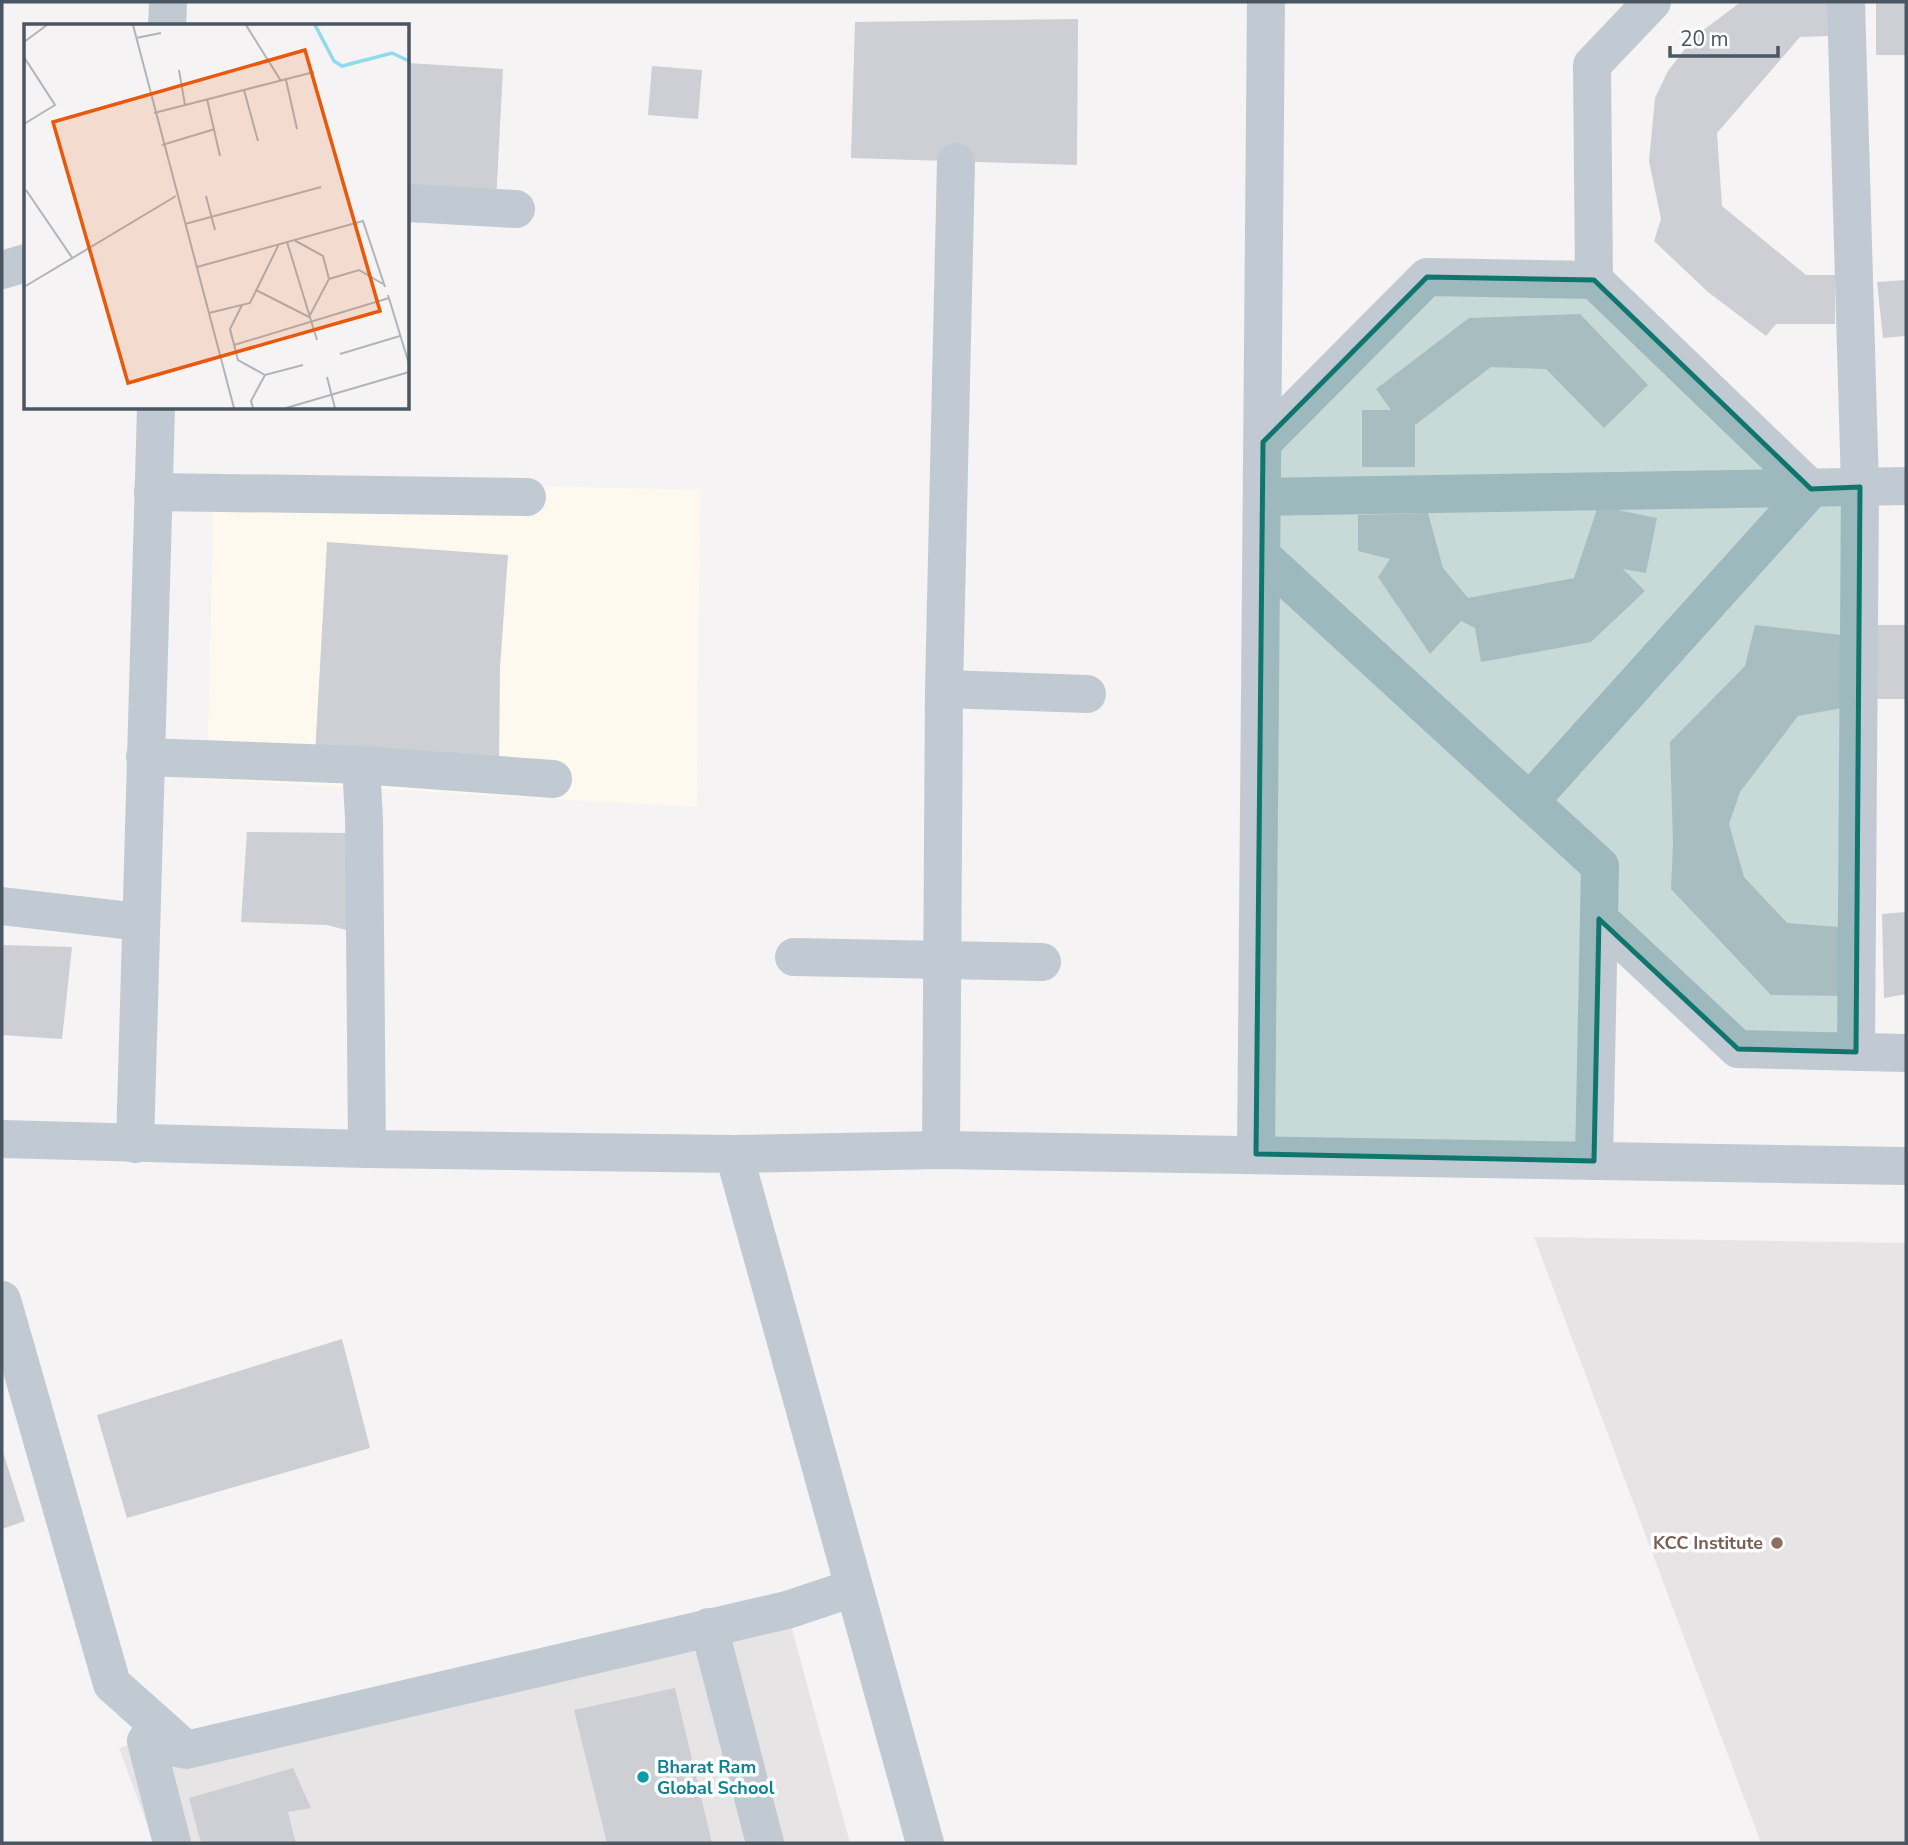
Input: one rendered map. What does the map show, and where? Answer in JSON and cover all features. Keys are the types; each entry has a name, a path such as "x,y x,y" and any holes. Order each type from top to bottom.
{"street":[{"path":"167,24 168,2"},
{"path":"1256,1154 1266,2"},
{"path":"1594,280 1592,65 1652,2"},
{"path":"1846,2 1860,487 1856,1052"},
{"path":"941,1150 944,689 956,162"},
{"path":"410,203 516,209"},
{"path":"2,270 24,264"},
{"path":"1262,442 1427,277 1594,280 1811,489"},
{"path":"135,1144 156,410"},
{"path":"1262,497 1906,486"},
{"path":"1530,801 1811,489"},
{"path":"153,492 527,497"},
{"path":"1262,556 1600,866 1594,1161"},
{"path":"944,689 1087,694"},
{"path":"145,757 361,765 553,779"},
{"path":"361,765 364,818 367,1149"},
{"path":"2,906 140,922"},
{"path":"1599,919 1738,1049 1906,1053"},
{"path":"794,957 1042,962"},
{"path":"2,1139 367,1149 734,1154 941,1150 1906,1166"},
{"path":"734,1154 925,1843"},
{"path":"2,1300 112,1684 186,1750"},
{"path":"172,1843 146,1741 186,1750 787,1610 853,1588"},
{"path":"709,1627 765,1843"}],"highlighted area":[{"path":"1427,277 1594,280 1811,489 1860,487 1856,1052 1738,1049 1599,919 1594,1161 1256,1154 1263,442"}],"shaded area":[{"path":"214,478 700,490 697,807 207,779"},
{"name":"KCC Institute","path":"1534,1237 1906,1243 1906,1843 1761,1843"},
{"path":"782,1592 850,1843 154,1843 119,1748"}],"building":[{"path":"1741,2 1828,2 1829,36 1800,37 1717,133 1722,206 1806,275 1835,275 1835,324 1776,324 1766,336 1708,292 1654,241 1661,219 1649,161 1655,98 1668,71 1694,37"},
{"path":"1876,2 1906,2 1906,55 1876,55"},
{"path":"1078,19 1077,165 851,158 855,22"},
{"path":"410,63 503,69 496,201 410,196"},
{"path":"652,66 702,70 698,119 648,115"},
{"path":"1906,280 1906,336 1883,338 1877,282"},
{"path":"1580,314 1648,385 1604,428 1546,369 1491,367 1415,425 1415,467 1362,467 1362,410 1391,410 1376,389 1469,318"},
{"path":"1598,506 1657,518 1646,573 1623,569 1645,591 1591,642 1481,662 1475,628 1461,621 1430,654 1378,577 1390,559 1358,551 1358,515 1428,513 1443,568 1468,598 1574,578"},
{"path":"327,542 508,555 500,668 499,764 315,755"},
{"path":"1755,625 1851,636 1842,708 1798,716 1740,792 1729,824 1744,877 1787,923 1851,928 1846,996 1771,995 1671,889 1673,844 1670,742 1745,666"},
{"path":"1868,625 1906,625 1906,699 1867,699"},
{"path":"247,832 346,833 346,930 327,925 241,922"},
{"path":"1906,912 1906,994 1884,998 1882,914"},
{"path":"2,945 72,947 62,1039 2,1035"},
{"path":"342,1339 370,1448 127,1518 97,1415"},
{"path":"2,1449 25,1521 2,1529"},
{"name":"Bharat Ram Global School","path":"675,1688 712,1843 607,1843 574,1710"},
{"path":"293,1768 311,1808 288,1812 296,1843 201,1843 189,1798"}],"place":[{"name":"KCC Institute","path":"1777,1543"},
{"name":"Bharat Ram Global School","path":"643,1777"}]}
